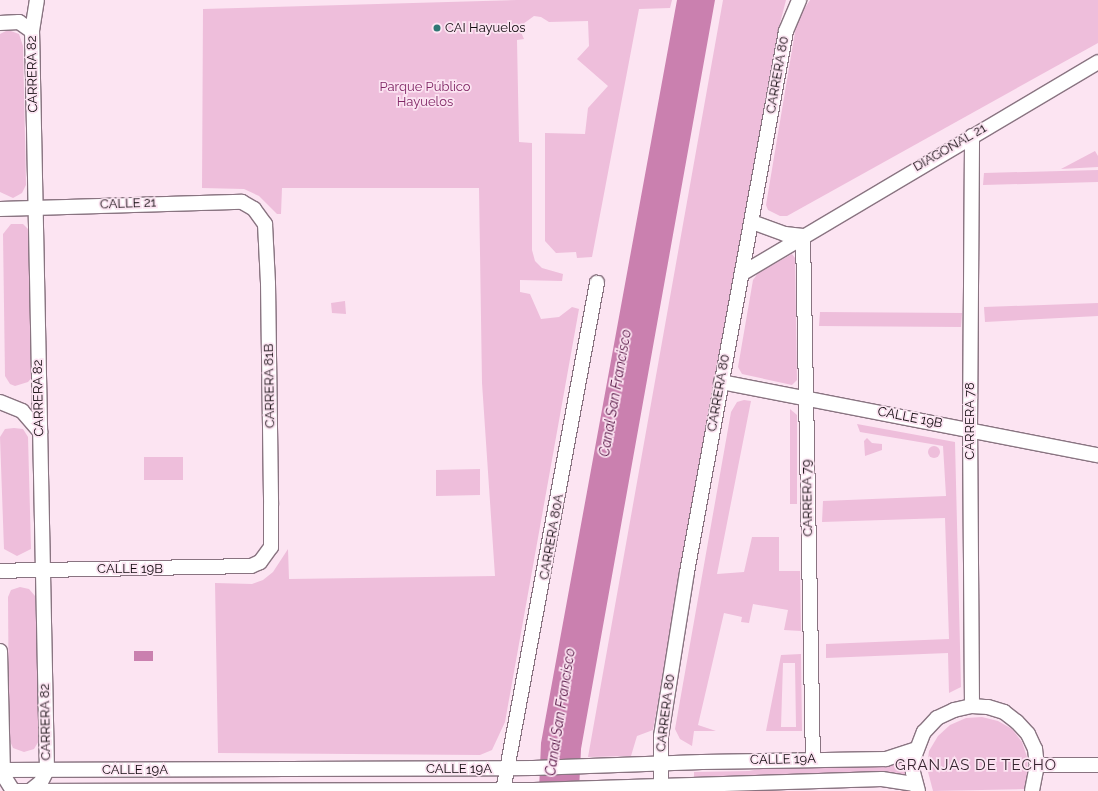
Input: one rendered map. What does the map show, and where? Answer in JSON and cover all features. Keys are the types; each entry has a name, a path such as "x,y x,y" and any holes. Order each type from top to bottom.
{"street":[{"name":"CARRERA 82","path":"30,791 41,782 47,770 32,31 37,0"},
{"name":"CARRERA 80","path":"660,788 662,729 721,382 743,273 786,31 799,0"},
{"path":"0,23 19,22 32,31"},
{"name":"DIAGONAL 21","path":"743,273 1098,62"},
{"name":"CARRERA 78","path":"972,136 970,430 972,706"},
{"name":"CALLE 21","path":"0,208 242,202 254,209"},
{"name":"CARRERA 81B","path":"254,209 265,224 271,384 271,547 260,562"},
{"path":"752,222 785,234 803,236"},
{"name":"CARRERA 79","path":"803,236 812,760"},
{"name":"CARRERA 80A","path":"503,790 506,768 527,672 597,283"},
{"name":"CALLE 19B","path":"721,382 1098,455"},
{"path":"0,402 22,411 40,432"},
{"name":"CALLE 19B","path":"0,571 240,568 260,562"},
{"path":"0,651 2,770 4,778 13,791"},
{"path":"916,787 913,772 916,749 924,732 937,718 954,710 972,706 993,709 1017,722 1028,734 1035,749 1037,766 1032,791"},
{"name":"CALLE 19A","path":"2,770 533,768 660,763 886,759 916,749"},
{"path":"1037,766 1098,765"},
{"name":"CALLE 19A","path":"17,791 534,790 589,788 812,786 890,779 916,787"}],"green space":[{"name":"Parque Público Hayuelos","path":"517,0 672,0 670,8 639,9 592,257 577,258 576,252 556,253 545,241 545,133 585,134 588,108 608,86 577,59 589,46 588,21 549,22 541,17 534,16 523,24 520,30 524,39 517,40 519,142 532,143 532,250 535,261 542,268 563,274 562,281 520,280 520,292 530,294 541,319 559,317 572,307 579,309 505,722 492,750 480,755 218,753 215,583 252,584 263,580 273,572 288,549 289,579 495,576 482,383 479,188 282,188 281,214 277,214 259,196 244,189 202,188 203,9"},
{"path":"723,0 786,0 778,31 653,730 637,736 631,756 588,757"},
{"path":"810,0 1098,0 1098,43 787,216 780,216 768,210 766,205 797,20"},
{"path":"8,30 19,34 23,46 26,185 22,193 13,198 0,192 0,34"},
{"path":"1095,151 1098,156 1098,167 1061,169"},
{"path":"1098,170 1098,182 983,185 984,173"},
{"path":"11,224 23,224 29,230 34,375 28,382 15,386 10,384 5,376 3,234"},
{"path":"792,254 795,258 797,380 792,385 742,374 738,367 753,280 758,273"},
{"path":"345,301 346,314 332,313 331,303"},
{"path":"1098,303 1098,316 985,322 984,307"},
{"path":"820,312 962,313 961,327 819,326"},
{"path":"744,400 751,401 717,574 744,572 752,537 779,537 779,571 800,571 801,631 784,630 788,610 753,604 749,623 741,622 742,617 724,613 698,725 716,731 694,731 692,746 680,739 675,729 731,412 737,402"},
{"path":"790,409 797,415 797,504 790,504"},
{"path":"857,424 955,442 961,687 949,693 948,653 826,658 826,644 949,639 945,518 822,522 823,501 946,496 943,446 860,432"},
{"path":"5,429 23,429 28,437 31,549 17,556 4,549 0,437"},
{"path":"867,438 872,443 882,444 882,450 865,456 864,441"},
{"path":"932,446 936,446 940,452 936,458 932,458 928,454 928,450"},
{"path":"144,457 183,457 183,480 144,480"},
{"path":"480,469 480,495 436,496 436,470"},
{"path":"20,587 29,589 35,596 40,739 34,749 24,752 13,748 9,739 8,597 11,590"},
{"path":"801,654 802,731 766,731 781,655","holes":["783,663 795,663 796,727 781,727"]},
{"path":"982,717 998,721 1012,729 1022,742 1027,757 1028,774 1024,789 933,791 927,768 929,751 938,736 950,725 966,718"},
{"path":"906,760 906,775 694,777 694,772 749,771 780,765 898,763"}],"water":[{"name":"Canal San Francisco","path":"677,0 715,0 581,749 579,791 539,791 541,743"},
{"path":"134,651 153,651 153,661 134,661"}],"place":[{"name":"CAI Hayuelos","path":"437,28"}],"district":[{"name":"GRANJAS DE TECHO","path":"976,766"}]}
